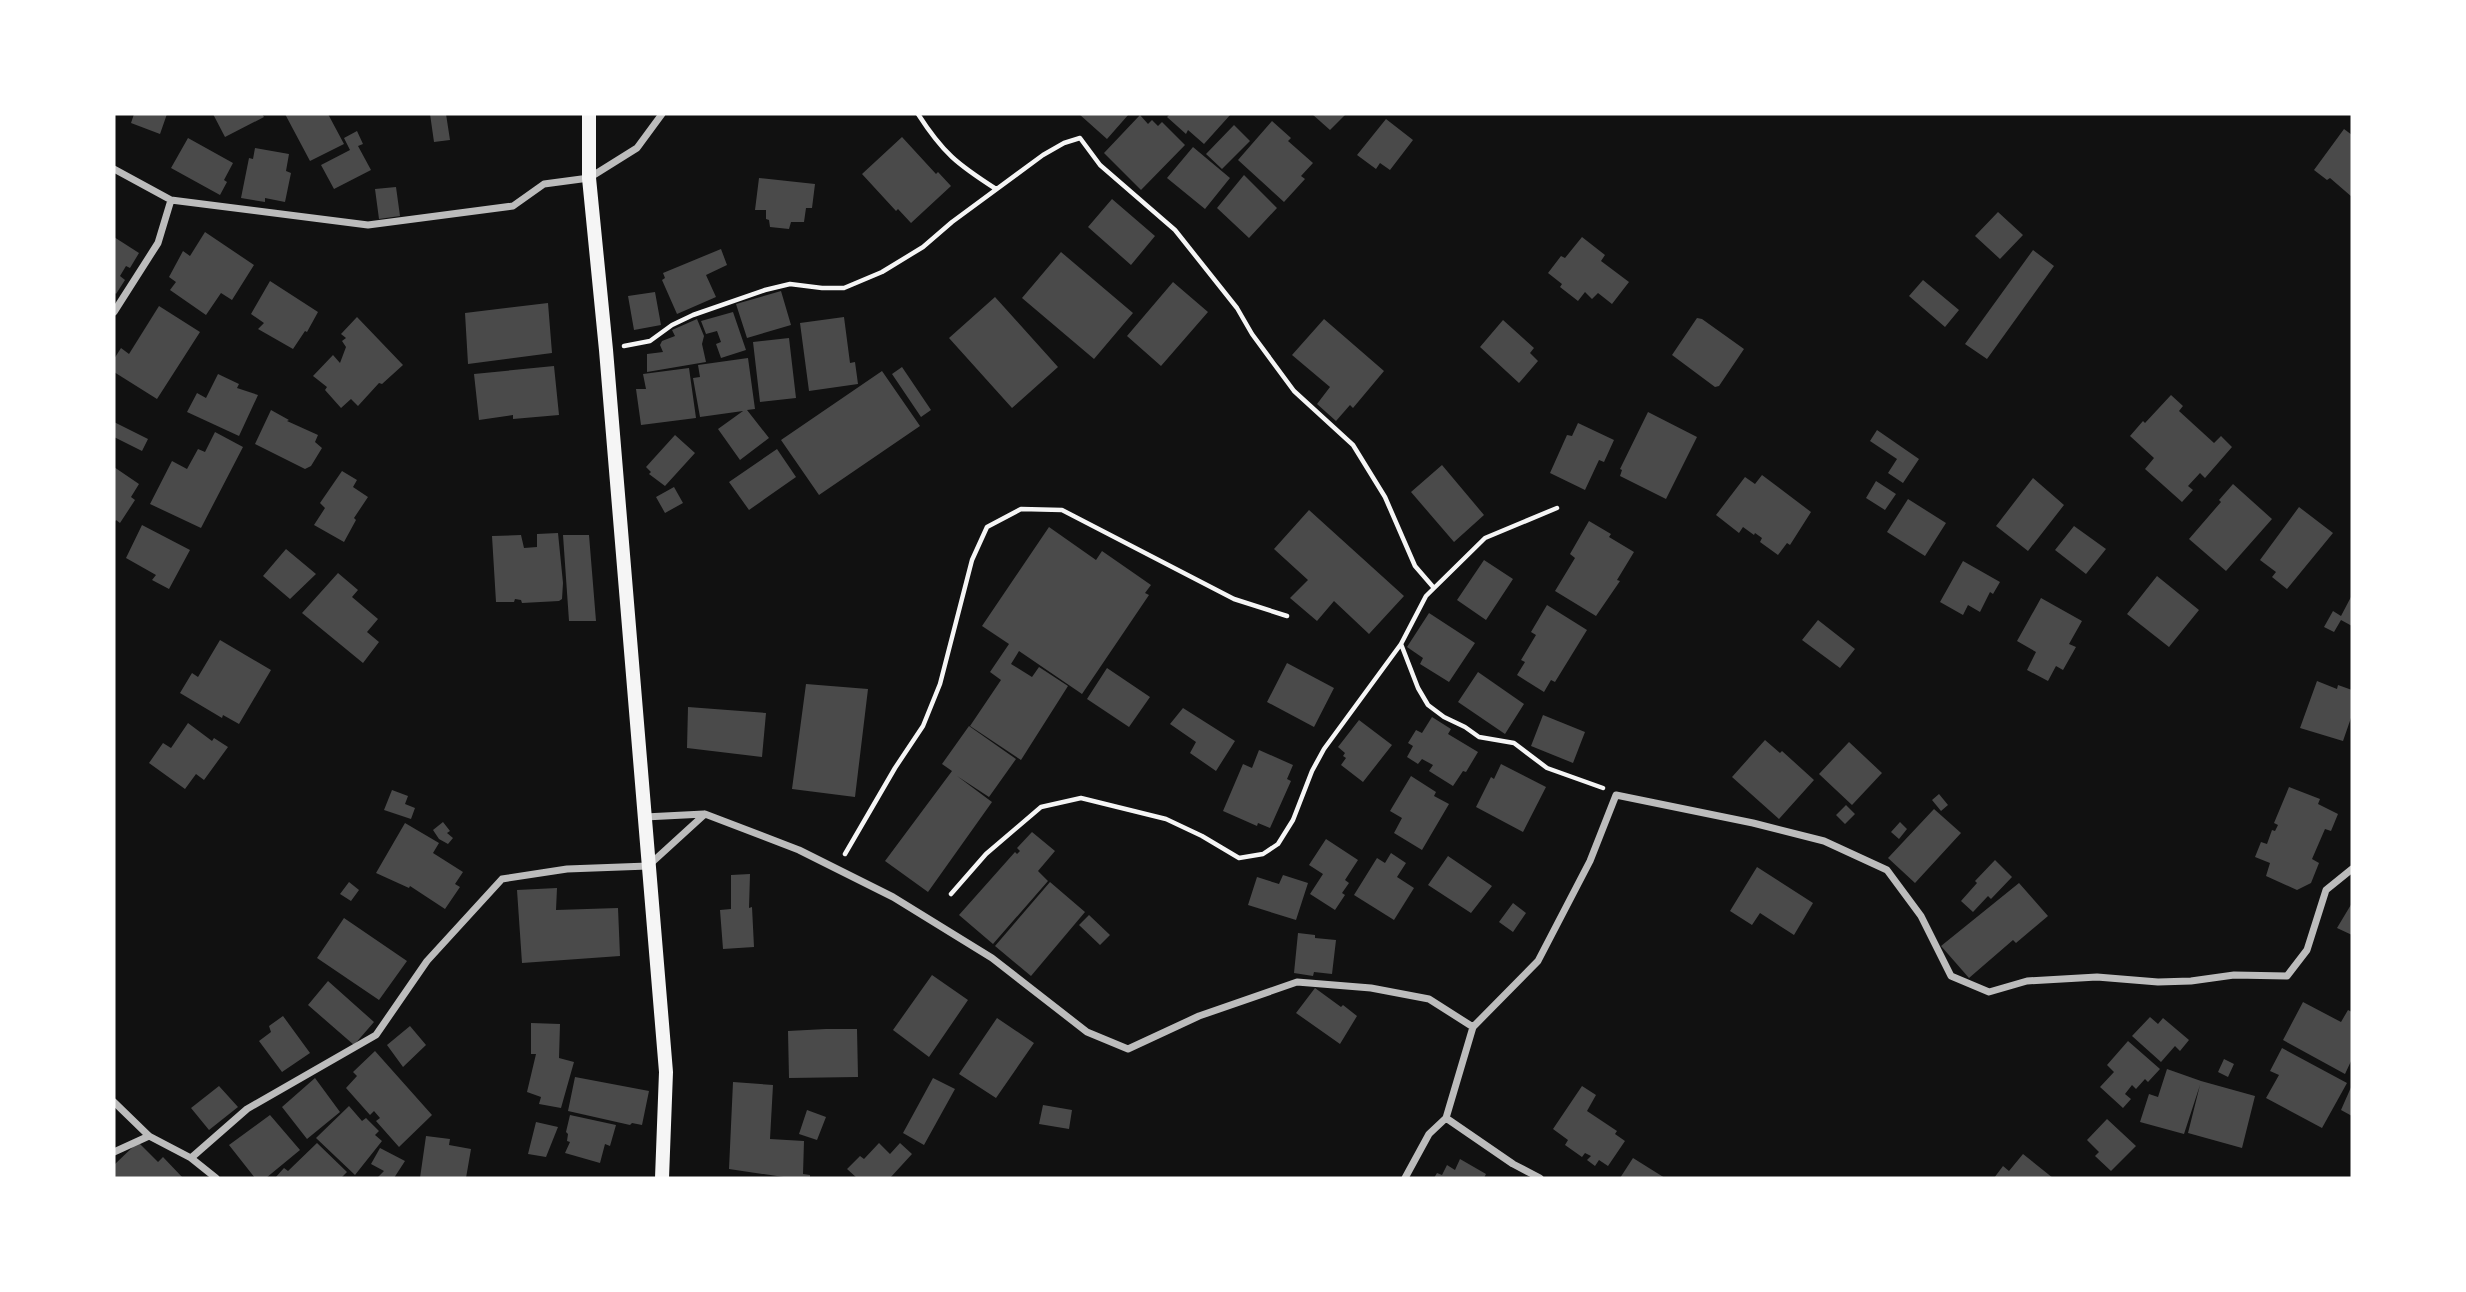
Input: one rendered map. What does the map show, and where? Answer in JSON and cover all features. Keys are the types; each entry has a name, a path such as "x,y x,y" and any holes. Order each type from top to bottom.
{"main road":[{"path":"589,114 589,178 606,350 666,1072 662,1178"}],"street":[{"path":"114,169 171,200 368,225 513,206 544,184 589,178 637,148 662,114"},
{"path":"114,312 158,243 171,200"},
{"path":"1405,1178 1429,1134 1446,1118 1473,1027 1538,961 1590,861 1616,795 1753,823 1824,841 1887,870 1921,916 1951,976 1989,992 2027,981 2097,977 2158,982 2234,975 2287,976 2307,950 2326,890 2352,869"},
{"path":"191,1158 247,1109 376,1035 427,961 502,879 568,869 649,866 705,814"},
{"path":"645,817 705,814 799,850 893,897 992,958 1087,1032 1128,1049 1199,1016 1297,982 1371,988 1429,999 1473,1027"},
{"path":"114,1102 149,1136 191,1158 216,1178"},
{"path":"1446,1118 1513,1164 1540,1178"},
{"path":"114,1152 149,1136"}],"path":[{"path":"918,114 940,146 960,166 996,189"},
{"path":"606,350 650,341 672,325 693,315 765,290 790,284 844,288 882,272 923,247 1043,155 1064,143 1080,138 1100,165 1175,230 1237,308 1252,334 1294,391 1353,445 1385,497 1415,566 1434,588"},
{"path":"951,894 986,854 1041,807 1081,797 1166,819 1239,858 1263,854 1278,844 1293,820 1312,771 1324,749 1401,644 1426,596 1485,538 1557,508"},
{"path":"844,854 923,726 940,684 972,560 987,527 1021,509 1062,510 1234,599 1287,616"},
{"path":"1401,644 1405,659 1428,705 1444,717 1479,737 1514,743 1547,768 1594,783 1616,795"}],"building":[{"path":"134,114 167,114 160,134 131,123"},
{"path":"213,114 262,114 264,117 225,137"},
{"path":"285,114 328,114 344,144 310,161"},
{"path":"430,114 446,114 450,140 434,142"},
{"path":"1079,114 1129,114 1107,139"},
{"path":"1170,114 1231,114 1204,144 1188,130 1186,134 1167,117"},
{"path":"1312,114 1346,114 1330,130"},
{"path":"1140,115 1148,124 1152,120 1158,126 1162,122 1185,145 1141,190 1104,153"},
{"path":"1386,119 1413,140 1390,170 1380,163 1376,169 1357,155"},
{"path":"1272,121 1291,138 1288,141 1313,163 1301,176 1305,179 1284,202 1238,160"},
{"path":"1234,125 1250,141 1222,169 1206,154"},
{"path":"2344,129 2352,135 2352,197 2330,178 2327,180 2314,170"},
{"path":"357,131 363,144 358,146 371,170 334,189 321,165 350,150 344,138"},
{"path":"902,137 936,174 938,172 951,186 911,223 898,209 896,211 862,174"},
{"path":"188,138 233,163 220,195 171,168"},
{"path":"1193,147 1230,178 1205,209 1167,178"},
{"path":"255,148 289,154 286,171 291,173 285,202 265,198 265,202 241,198 249,158 253,159"},
{"path":"1244,175 1277,208 1249,238 1217,208"},
{"path":"759,178 815,184 812,208 806,208 804,222 791,222 789,229 770,227 766,210 755,210"},
{"path":"396,187 400,216 379,219 375,189"},
{"path":"1112,199 1155,236 1131,265 1088,227"},
{"path":"1998,212 2023,235 2000,259 1975,236"},
{"path":"205,232 254,265 232,300 221,293 206,315 170,290 176,282 169,277 183,251 190,256"},
{"path":"114,237 139,253 130,268 126,266 120,276 125,280 116,294 114,292"},
{"path":"1582,237 1605,255 1601,261 1629,282 1612,304 1598,293 1592,299 1585,292 1578,301 1548,273 1561,256 1565,258"},
{"path":"721,249 727,265 706,275 716,297 677,314 662,280 665,278 663,273"},
{"path":"2033,250 2054,266 1987,359 1965,344"},
{"path":"1061,252 1133,313 1094,359 1022,298"},
{"path":"1923,280 1959,310 1945,327 1909,296"},
{"path":"270,281 318,312 293,349 258,329 264,323 251,314"},
{"path":"1173,282 1208,312 1161,366 1127,336"},
{"path":"781,291 791,325 747,338 736,304"},
{"path":"655,292 661,325 634,330 628,296"},
{"path":"995,297 1058,367 1012,408 949,338"},
{"path":"548,303 552,353 468,364 465,313"},
{"path":"159,306 200,332 157,399 114,372 114,359 121,348 129,354"},
{"path":"733,312 746,350 721,358 716,344 721,342 717,331 706,334 701,321"},
{"path":"357,317 403,365 382,384 379,383 358,406 351,399 341,408 325,390 327,387 313,376 333,355 340,363 346,347 342,341 346,338 341,334"},
{"path":"844,317 850,363 855,362 858,384 809,391 800,323"},
{"path":"1697,318 1744,349 1719,386 1715,387 1672,355"},
{"path":"697,319 704,336 702,344 706,362 647,372 647,354 663,352 660,345 662,341 675,336 672,330"},
{"path":"1324,319 1384,371 1353,408 1350,405 1336,421 1317,404 1330,387 1292,355"},
{"path":"1503,320 1534,348 1530,353 1538,361 1519,383 1480,347"},
{"path":"789,338 796,398 760,402 753,342"},
{"path":"748,358 755,409 747,410 769,438 740,460 718,429 743,411 700,417 693,378 700,377 698,365"},
{"path":"554,366 559,415 513,419 513,415 479,420 474,374"},
{"path":"902,367 931,410 921,417 892,374"},
{"path":"689,368 696,418 641,425 636,389 646,389 643,374"},
{"path":"882,371 920,426 819,495 781,440"},
{"path":"218,374 239,384 237,388 258,395 239,436 187,412 197,393 206,398"},
{"path":"2171,395 2183,406 2179,411 2214,443 2221,436 2232,447 2205,478 2200,473 2188,486 2193,490 2182,502 2145,469 2154,458 2130,436"},
{"path":"271,410 289,420 287,421 318,435 315,442 322,448 311,466 305,469 255,444"},
{"path":"1648,412 1697,437 1666,499 1620,476 1620,469"},
{"path":"114,422 148,439 142,451 114,437"},
{"path":"1578,423 1614,440 1604,462 1599,460 1585,490 1550,473 1567,435 1572,436"},
{"path":"1877,430 1919,459 1903,483 1888,473 1897,459 1870,441"},
{"path":"215,432 243,447 201,528 150,504 172,461 187,469 198,449 205,452"},
{"path":"675,435 695,453 665,486 649,474 651,472 646,467"},
{"path":"777,449 796,477 749,510 729,482"},
{"path":"1442,465 1484,515 1454,542 1411,492"},
{"path":"114,467 139,484 131,497 135,500 120,523 116,520 114,523"},
{"path":"342,471 357,480 353,487 368,497 354,518 356,520 344,542 314,525 325,508 320,503"},
{"path":"1762,475 1811,512 1790,545 1787,543 1778,555 1760,542 1762,538 1755,533 1754,535 1743,527 1739,533 1716,515 1745,477 1755,484"},
{"path":"2033,478 2064,505 2028,551 1996,526"},
{"path":"1876,481 1896,494 1885,510 1866,498"},
{"path":"2233,484 2272,519 2226,571 2189,539"},
{"path":"674,487 683,503 665,513 656,497"},
{"path":"1908,499 1946,523 1925,556 1887,532"},
{"path":"2299,507 2333,533 2287,589 2272,577 2276,572 2260,560"},
{"path":"1309,510 1404,596 1369,634 1334,601 1317,621 1290,598 1308,580 1274,549"},
{"path":"1589,521 1634,552 1617,580 1620,581 1596,616 1555,591 1575,558 1570,554"},
{"path":"142,525 190,550 169,589 152,580 156,575 126,558"},
{"path":"2074,526 2106,549 2086,574 2055,550"},
{"path":"1049,527 1096,560 1102,551 1151,585 1145,593 1149,595 1082,694 1019,651 1011,664 1032,677 1039,667 1068,686 1021,760 970,726 1001,680 990,672 1009,644 982,626"},
{"path":"558,533 562,599 522,603 521,600 515,599 514,602 496,602 492,536 521,535 524,548 537,547 537,534"},
{"path":"563,535 589,535 596,621 569,621"},
{"path":"286,549 316,574 290,599 263,576"},
{"path":"1484,560 1513,579 1486,620 1457,600"},
{"path":"1963,561 2000,582 1993,594 1990,592 1980,612 1968,605 1963,615 1940,602"},
{"path":"338,573 358,590 352,597 378,619 367,632 379,642 363,663 302,613"},
{"path":"2157,576 2199,610 2169,647 2127,614"},
{"path":"2352,595 2352,626 2341,620 2334,632 2324,627 2333,611 2341,616"},
{"path":"2041,598 2082,621 2069,644 2076,647 2063,670 2056,666 2048,681 2027,670 2036,652 2017,641"},
{"path":"1547,605 1587,630 1555,682 1551,680 1544,692 1517,675 1525,662 1521,660 1536,635 1531,632"},
{"path":"1429,613 1475,643 1449,682 1420,664 1423,658 1407,647"},
{"path":"1818,620 1855,649 1840,668 1802,640"},
{"path":"220,640 271,670 239,724 223,715 222,718 180,693 192,673 198,677"},
{"path":"1287,663 1334,688 1314,727 1267,702"},
{"path":"1107,668 1150,697 1129,727 1087,699"},
{"path":"1478,672 1524,704 1505,734 1458,702"},
{"path":"2317,681 2337,689 2338,685 2352,690 2352,715 2343,741 2300,728"},
{"path":"806,684 868,689 855,797 792,789"},
{"path":"688,707 766,713 762,757 687,748"},
{"path":"1183,708 1235,741 1216,771 1190,753 1196,742 1170,724"},
{"path":"1543,715 1585,732 1573,763 1531,746"},
{"path":"1432,717 1451,729 1448,734 1478,752 1466,772 1463,771 1453,786 1429,771 1433,765 1422,759 1418,764 1407,757 1413,746 1408,743 1416,730 1422,733"},
{"path":"1359,720 1392,745 1363,782 1341,765 1346,758 1343,756 1345,753 1338,747"},
{"path":"188,723 212,741 214,738 228,747 204,780 196,774 185,789 149,763 163,743 171,748"},
{"path":"969,726 1016,759 989,797 957,776 992,802 928,892 885,861 952,771 942,764"},
{"path":"1765,740 1780,753 1782,751 1814,780 1779,819 1732,777"},
{"path":"1849,742 1882,773 1852,805 1819,774"},
{"path":"1259,750 1293,765 1287,779 1291,781 1270,828 1258,823 1257,826 1223,811 1243,764 1252,768"},
{"path":"1501,764 1546,787 1523,832 1476,807 1491,777 1494,779"},
{"path":"1411,776 1436,792 1434,796 1449,804 1422,850 1394,833 1402,818 1390,811"},
{"path":"2289,787 2320,799 2318,804 2338,814 2331,831 2325,829 2312,859 2319,863 2311,883 2297,890 2266,876 2270,863 2255,857 2261,842 2267,844 2272,830 2275,831 2278,825 2274,823"},
{"path":"392,790 408,796 405,804 415,808 411,819 384,810"},
{"path":"1939,794 1948,805 1941,811 1932,800"},
{"path":"1846,805 1855,814 1845,824 1836,815"},
{"path":"1934,809 1961,833 1915,883 1888,858"},
{"path":"443,822 450,831 447,833 453,838 448,844 439,839 433,830"},
{"path":"1900,822 1907,829 1899,839 1891,832"},
{"path":"405,823 439,843 433,853 463,872 455,884 460,887 445,909 410,886 409,888 376,873"},
{"path":"1032,832 1055,851 1038,871 1048,881 993,944 959,915 1015,852 1017,854 1020,851 1017,848"},
{"path":"1326,839 1358,860 1345,880 1349,883 1342,893 1345,895 1335,910 1310,894 1323,874 1309,865"},
{"path":"1391,853 1406,863 1397,877 1414,888 1394,920 1354,895 1377,858 1385,863"},
{"path":"1448,856 1492,886 1471,913 1428,885"},
{"path":"1995,860 2012,877 1991,899 1988,896 1973,912 1961,901"},
{"path":"1757,867 1813,903 1794,935 1760,913 1752,925 1730,911"},
{"path":"750,874 749,908 752,907 754,947 723,949 720,910 731,909 731,875"},
{"path":"1283,875 1308,883 1296,920 1248,905 1257,877 1279,884"},
{"path":"349,882 359,890 351,901 340,894"},
{"path":"1050,882 1085,912 1031,976 995,946"},
{"path":"2019,883 2048,916 2016,943 2013,940 1969,978 1941,946"},
{"path":"557,888 556,910 618,908 620,956 522,963 517,890"},
{"path":"1513,903 1526,913 1513,932 1499,922"},
{"path":"2352,903 2352,935 2337,928"},
{"path":"1089,915 1110,935 1100,945 1079,925"},
{"path":"344,918 407,961 379,1000 317,958"},
{"path":"1298,933 1336,940 1332,974 1314,972 1313,976 1294,973"},
{"path":"932,975 968,1000 929,1057 893,1030"},
{"path":"328,981 374,1022 354,1045 308,1005"},
{"path":"1315,988 1357,1016 1340,1044 1296,1013"},
{"path":"2303,1002 2341,1022 2348,1010 2352,1012 2352,1059 2345,1074 2283,1040"},
{"path":"283,1016 310,1053 282,1072 259,1041 271,1032 269,1026"},
{"path":"2150,1017 2158,1024 2163,1018 2189,1040 2180,1051 2175,1046 2161,1062 2132,1036"},
{"path":"997,1018 1034,1043 996,1098 959,1074"},
{"path":"531,1023 560,1024 559,1058 574,1062 561,1108 539,1104 541,1097 527,1092 536,1054 531,1054"},
{"path":"410,1026 426,1045 403,1067 387,1045"},
{"path":"857,1029 858,1077 789,1078 788,1031"},
{"path":"2128,1041 2160,1069 2148,1082 2145,1079 2136,1089 2132,1085 2125,1094 2131,1099 2123,1108 2100,1087 2114,1072 2107,1065"},
{"path":"2282,1048 2347,1083 2322,1128 2266,1098 2279,1075 2270,1071"},
{"path":"375,1051 432,1115 399,1147 376,1121 380,1118 374,1111 370,1115 346,1088 357,1076 353,1072"},
{"path":"2224,1059 2234,1064 2228,1077 2218,1072"},
{"path":"2167,1069 2255,1096 2242,1148 2188,1133 2200,1085 2184,1134 2140,1122 2149,1094 2158,1097"},
{"path":"575,1077 649,1091 642,1125 630,1125 568,1111"},
{"path":"315,1078 340,1112 307,1139 282,1107"},
{"path":"933,1078 955,1089 924,1145 903,1133"},
{"path":"733,1082 773,1085 770,1139 804,1141 803,1174 810,1175 810,1178 790,1178 729,1169"},
{"path":"2352,1085 2352,1116 2341,1110"},
{"path":"219,1086 238,1107 209,1130 191,1108"},
{"path":"1582,1086 1596,1095 1587,1111 1617,1131 1615,1134 1625,1141 1608,1166 1599,1160 1595,1166 1587,1160 1591,1156 1585,1153 1582,1157 1565,1145 1568,1140 1553,1129"},
{"path":"1043,1105 1072,1110 1069,1129 1039,1124"},
{"path":"349,1106 362,1121 366,1118 379,1131 375,1135 382,1141 355,1175 316,1138"},
{"path":"807,1110 826,1117 817,1140 799,1134"},
{"path":"270,1115 300,1150 266,1178 255,1178 229,1145"},
{"path":"570,1115 616,1125 610,1146 605,1144 600,1163 565,1153 570,1142 567,1141 566,1132"},
{"path":"2107,1119 2136,1146 2111,1171 2095,1156 2099,1152 2087,1140"},
{"path":"536,1122 558,1127 546,1157 528,1154"},
{"path":"426,1136 450,1139 449,1145 471,1149 466,1178 420,1178"},
{"path":"138,1142 158,1162 163,1157 183,1178 114,1178 114,1165"},
{"path":"317,1143 347,1172 341,1178 275,1178 284,1168 288,1171"},
{"path":"879,1143 890,1154 900,1143 912,1154 890,1178 857,1178 847,1169 860,1156 864,1159"},
{"path":"380,1148 405,1161 394,1178 379,1178 384,1171 371,1164"},
{"path":"2023,1154 2053,1178 1994,1178 2003,1166 2009,1171"},
{"path":"1633,1158 1665,1178 1620,1178"},
{"path":"1460,1159 1486,1174 1484,1178 1434,1178 1437,1173 1442,1175 1447,1165 1455,1170"}]}
